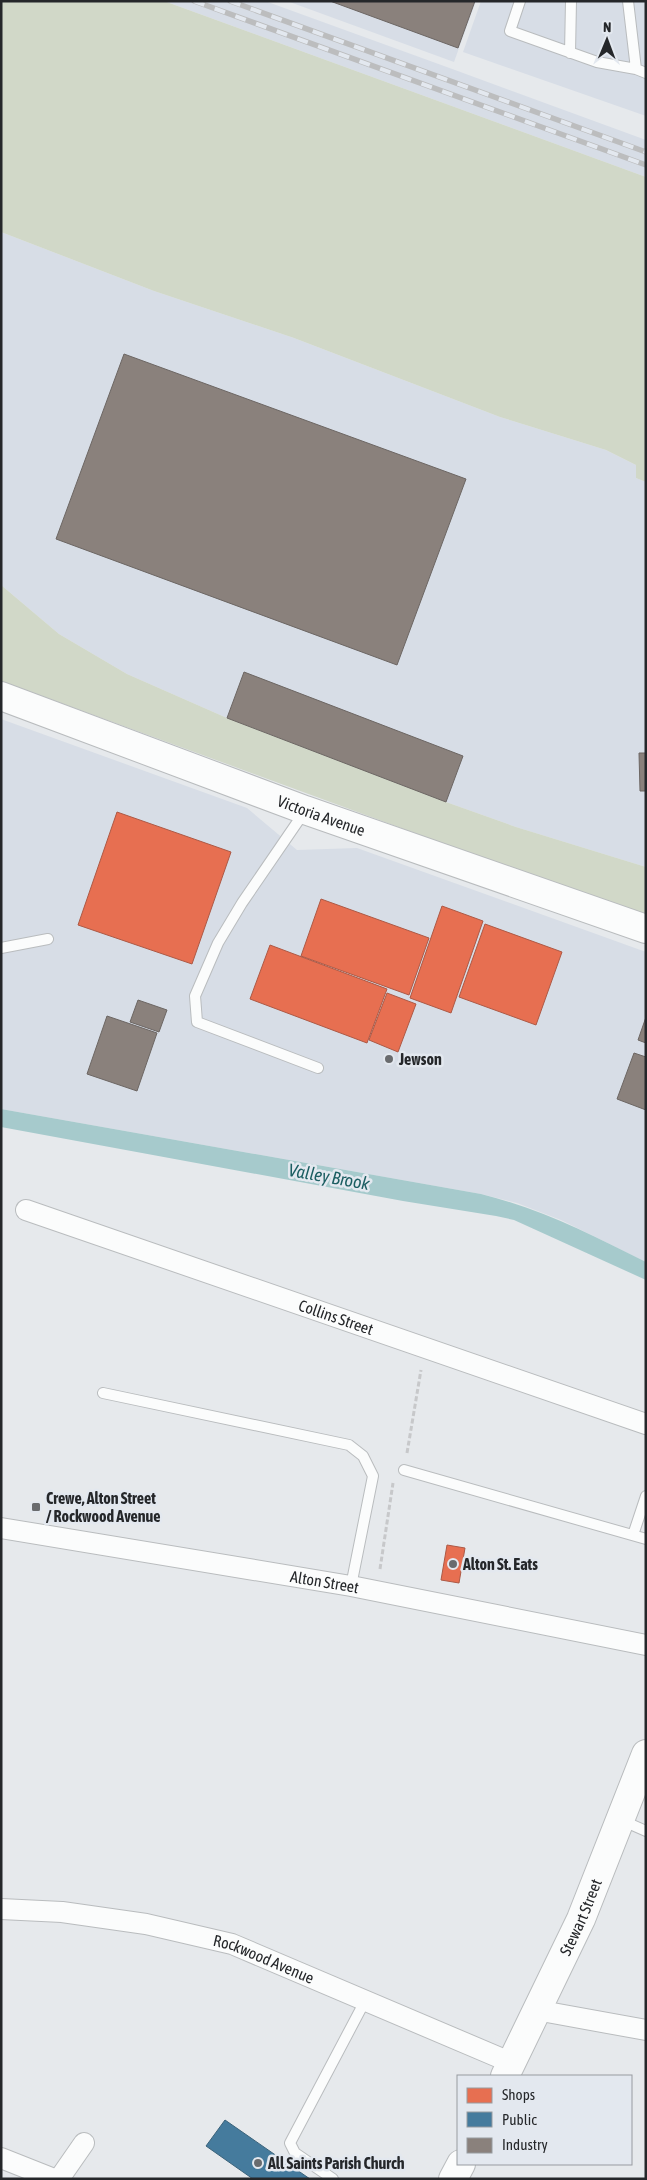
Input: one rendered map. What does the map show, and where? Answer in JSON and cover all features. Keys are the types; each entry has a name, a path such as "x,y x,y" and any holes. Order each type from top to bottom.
{"street":[{"name":"Victoria Avenue","path":"1,696 305,810 646,929"},
{"name":"Collins Street","path":"26,1210 646,1424"},
{"name":"Alton Street","path":"1,1528 351,1586 646,1646"},
{"name":"Stewart Street","path":"509,2070 581,1919 646,1754"},
{"name":"Rockwood Avenue","path":"1,1909 62,1912 146,1924 232,1944 365,2001 509,2070"},
{"path":"536,2010 646,2030"},
{"path":"59,2179 84,2143"},
{"path":"1,2158 54,2179"},
{"path":"453,2179 460,2165"}],"lane":[{"path":"520,1 510,31 597,62 641,71 628,1"},
{"path":"570,1 570,53"},
{"path":"305,810 242,902 218,943 195,996 197,1022 318,1068"},
{"path":"1,948 48,939"},
{"path":"103,1393 349,1445 363,1456 373,1476 351,1586"},
{"path":"404,1470 646,1539"},
{"path":"632,1535 646,1496"},
{"path":"620,1820 646,1831"},
{"path":"333,2179 294,2153 290,2143 365,2001"}],"path":[{"path":"377,1592 394,1477 404,1470 425,1348"}],"shaded area":[{"path":"164,1 265,1 455,70 646,140 646,177"},
{"path":"287,1 476,1 454,62"},
{"path":"481,1 646,1 646,116 463,52"},
{"path":"1,232 154,291 294,338 500,417 606,450 636,465 636,478 646,482 646,867 516,827 227,718 127,674 59,634 1,585"},
{"name":"Jewson","path":"1,719 247,808 297,850 357,848 646,952 646,1262 561,1220 517,1203 481,1194 1,1109"}],"green space":[{"path":"1,1 164,1 646,177 646,482 636,478 636,465 606,450 500,417 294,338 154,291 1,232"},
{"path":"1,585 59,634 127,674 227,718 516,827 646,867 646,918 1,681"}],"water":[{"name":"Valley Brook","path":"1,1109 481,1194 545,1215 646,1262 646,1280 514,1220 1,1127"}],"building: Shops":[{"path":"117,812 231,852 192,964 78,925"},
{"path":"321,899 429,938 409,995 301,956"},
{"path":"442,906 483,921 451,1013 410,998"},
{"path":"485,924 562,952 536,1025 459,997"},
{"path":"270,945 387,989 367,1043 250,999"},
{"path":"387,993 416,1004 398,1052 369,1040"},
{"name":"Alton St. Eats","path":"447,1545 465,1548 459,1583 441,1580"}],"building: Public":[{"name":"All Saints Parish Church","path":"225,2120 310,2179 253,2179 206,2146"}],"building: Industry":[{"path":"330,1 475,1 458,48"},
{"path":"124,354 466,479 397,665 56,539"},
{"path":"244,672 463,756 446,802 227,718"},
{"path":"639,753 646,753 646,791 640,791"},
{"path":"138,1000 167,1010 159,1032 130,1022"},
{"path":"107,1016 157,1033 137,1091 87,1074"},
{"path":"646,1017 646,1043 638,1040"},
{"path":"634,1053 646,1057 646,1110 617,1099"}],"railway":[{"path":"194,1 646,165"},
{"path":"230,1 646,152"}],"place":[{"name":"Jewson","path":"389,1059"},
{"name":"Crewe, Alton Street / Rockwood Avenue","path":"36,1507"},
{"name":"Alton St. Eats","path":"453,1564"},
{"name":"All Saints Parish Church","path":"258,2163"}]}
